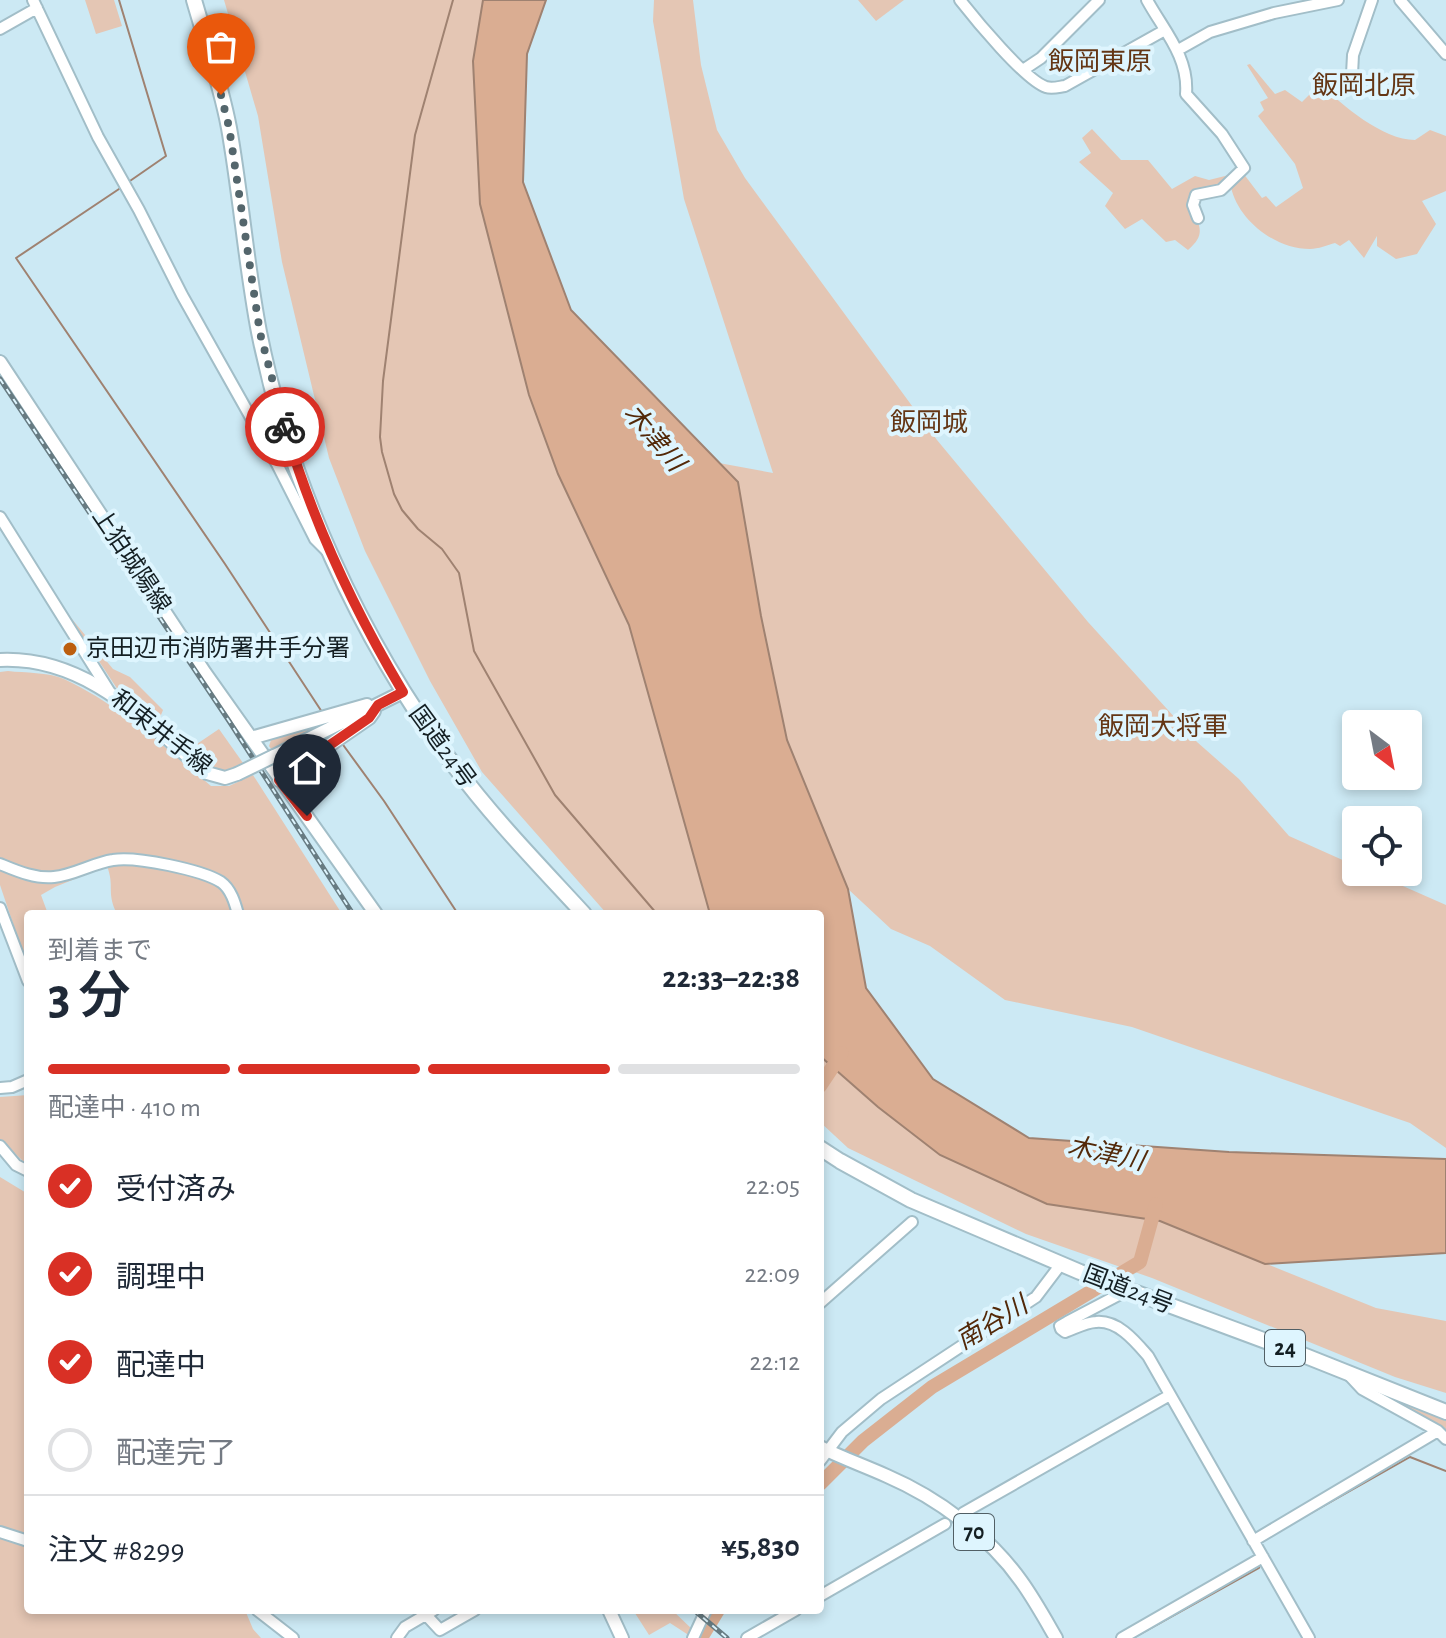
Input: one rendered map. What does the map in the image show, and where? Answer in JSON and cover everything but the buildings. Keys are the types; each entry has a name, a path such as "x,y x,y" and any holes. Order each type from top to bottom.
{"highway":[{"name":"国道24号","path":"194,0 229,127 260,333 291,448 332,556 362,620 403,692 452,764 504,828 580,910"},
{"name":"国道24号","path":"824,1151 911,1200 1080,1272 1446,1412"}],"main road":[{"name":"上狛城陽線","path":"0,362 279,780 373,910"},
{"name":"和束井手線","path":"0,660 57,668 80,675 109,691 207,773 225,778 403,692"},
{"path":"251,738 360,706 378,705"},
{"path":"279,780 369,718 378,705"},
{"name":"70","path":"826,1453 889,1477 946,1510 990,1544 1020,1579 1056,1638"},
{"path":"611,1614 622,1638"}],"street":[{"path":"960,0 1023,70 1044,86 1065,86 1165,30"},
{"path":"1023,70 1041,58 1099,0"},
{"path":"1147,0 1178,50 1186,76 1186,94 1222,134 1244,168 1221,190 1194,197 1193,205 1198,218"},
{"path":"1352,74 1353,55 1372,0"},
{"path":"1400,0 1446,54"},
{"path":"1178,50 1210,32 1274,13 1331,1"},
{"path":"0,29 35,4 182,295 277,464 315,539 332,556"},
{"path":"0,517 109,691"},
{"path":"0,864 25,874 54,877 112,860 150,862 221,882 229,890 236,910"},
{"path":"0,908 24,971"},
{"path":"0,1088 24,1082"},
{"path":"0,1146 16,1165 24,1169"},
{"path":"824,1299 912,1222"},
{"path":"826,1453 842,1432 881,1399 1036,1297 1061,1264"},
{"path":"1124,1290 1060,1326 1061,1329 1065,1332 1096,1322 1112,1325 1130,1335 1148,1356 1306,1637"},
{"path":"1347,1373 1362,1389 1442,1435"},
{"path":"963,1513 1170,1395"},
{"path":"1253,1541 1442,1435"},
{"path":"824,1594 945,1524"},
{"path":"0,1532 24,1540"},
{"path":"1122,1638 1263,1557"},
{"path":"262,1614 293,1638"},
{"path":"397,1638 405,1627 429,1614"},
{"path":"432,1614 440,1630 468,1614"},
{"path":"693,1638 704,1614"},
{"path":"747,1638 789,1614"}],"shaded area":[{"path":"85,0 114,0 122,26 96,34"},
{"path":"224,0 483,0 473,61 480,204 529,395 558,474 629,625 709,910 603,910 482,772 430,681 365,551 329,458 282,262 258,116"},
{"path":"654,0 693,0 701,65 717,130 745,178 937,440 1088,622 1197,742 1239,779 1289,836 1342,860 1342,886 1403,886 1446,905 1446,1148 1410,1123 1132,1027 1005,1000 930,946 891,929 848,889 787,740 761,616 738,482 719,463 773,473 684,199 653,21"},
{"path":"858,0 904,0 876,21"},
{"path":"1250,64 1275,94 1285,90 1302,102 1320,84 1351,111 1390,134 1415,140 1430,130 1446,136 1446,191 1422,201 1436,224 1417,254 1396,259 1377,246 1377,236 1364,258 1349,240 1340,246 1335,243 1313,249 1297,248 1271,238 1241,211 1231,187 1243,173 1262,198 1266,196 1276,207 1303,188 1295,164 1258,116 1264,110 1260,102 1268,98 1247,65"},
{"path":"1092,129 1121,160 1148,160 1172,189 1195,176 1209,180 1237,173 1227,184 1191,203 1200,233 1188,250 1175,240 1166,242 1142,219 1125,229 1105,206 1113,193 1079,162 1091,153 1082,138"},
{"path":"67,613 113,669 130,677 163,710 157,725 118,690"},
{"path":"0,672 51,675 84,689 141,728 211,786 229,786 253,775 339,910 116,910 107,866 41,895 47,910 24,910 24,956 0,885"},
{"path":"361,718 296,763 284,764 276,759"},
{"path":"333,721 272,750 269,746 272,737"},
{"path":"219,729 243,763 222,772 201,762 188,750"},
{"path":"824,1060 878,1107 1047,1204 1160,1221 1376,1308 1446,1321 1446,1393 1395,1377 1152,1278 1026,1234 848,1148 824,1126"},
{"path":"24,1095 24,1162 0,1139 0,1097"},
{"path":"0,1177 24,1192 24,1614 247,1614 261,1638 0,1638"},
{"path":"1369,1389 1446,1421 1446,1432"},
{"path":"636,1614 676,1614 693,1630 690,1636 670,1623 649,1635"}],"water":[{"name":"木津川","path":"483,0 546,0 527,54 523,182 571,310 738,482 761,616 787,740 848,889 866,988 933,1079 1029,1138 1229,1152 1446,1159 1446,1253 1265,1264 1160,1221 1047,1204 940,1155 824,1060 824,910 709,910 629,625 558,474 529,395 480,204 473,61"}],"waterway":[{"path":"119,0 166,156 127,183"},
{"path":"453,0 415,135 383,381 382,452 402,510 418,529 442,549 459,573 474,651 555,795 654,910"},
{"path":"122,187 16,258 322,712"},
{"path":"341,742 455,910"},
{"path":"824,1080 842,1053"},
{"name":"南谷川","path":"824,1480 863,1441 932,1387 1140,1262 1156,1204"},
{"path":"1279,1531 1410,1457 1446,1471"},
{"path":"1133,1638 1260,1565"},
{"name":"南谷川","path":"701,1638 716,1614"}],"railway":[{"path":"0,379 229,721 350,910"},
{"path":"699,1614 727,1638"}],"way so far":[{"path":"221,95 229,127 260,333 285,427"}],"place":[{"name":"京田辺市消防署井手分署","path":"70,649"}],"district":[{"name":"飯岡東原","path":"1100,62"},
{"name":"飯岡北原","path":"1364,86"},
{"name":"飯岡城","path":"929,423"},
{"name":"飯岡大将軍","path":"1163,727"}],"route":[{"path":"285,427 313,511 332,556 362,620 403,692 378,705 369,718 279,780 307,816"}]}
